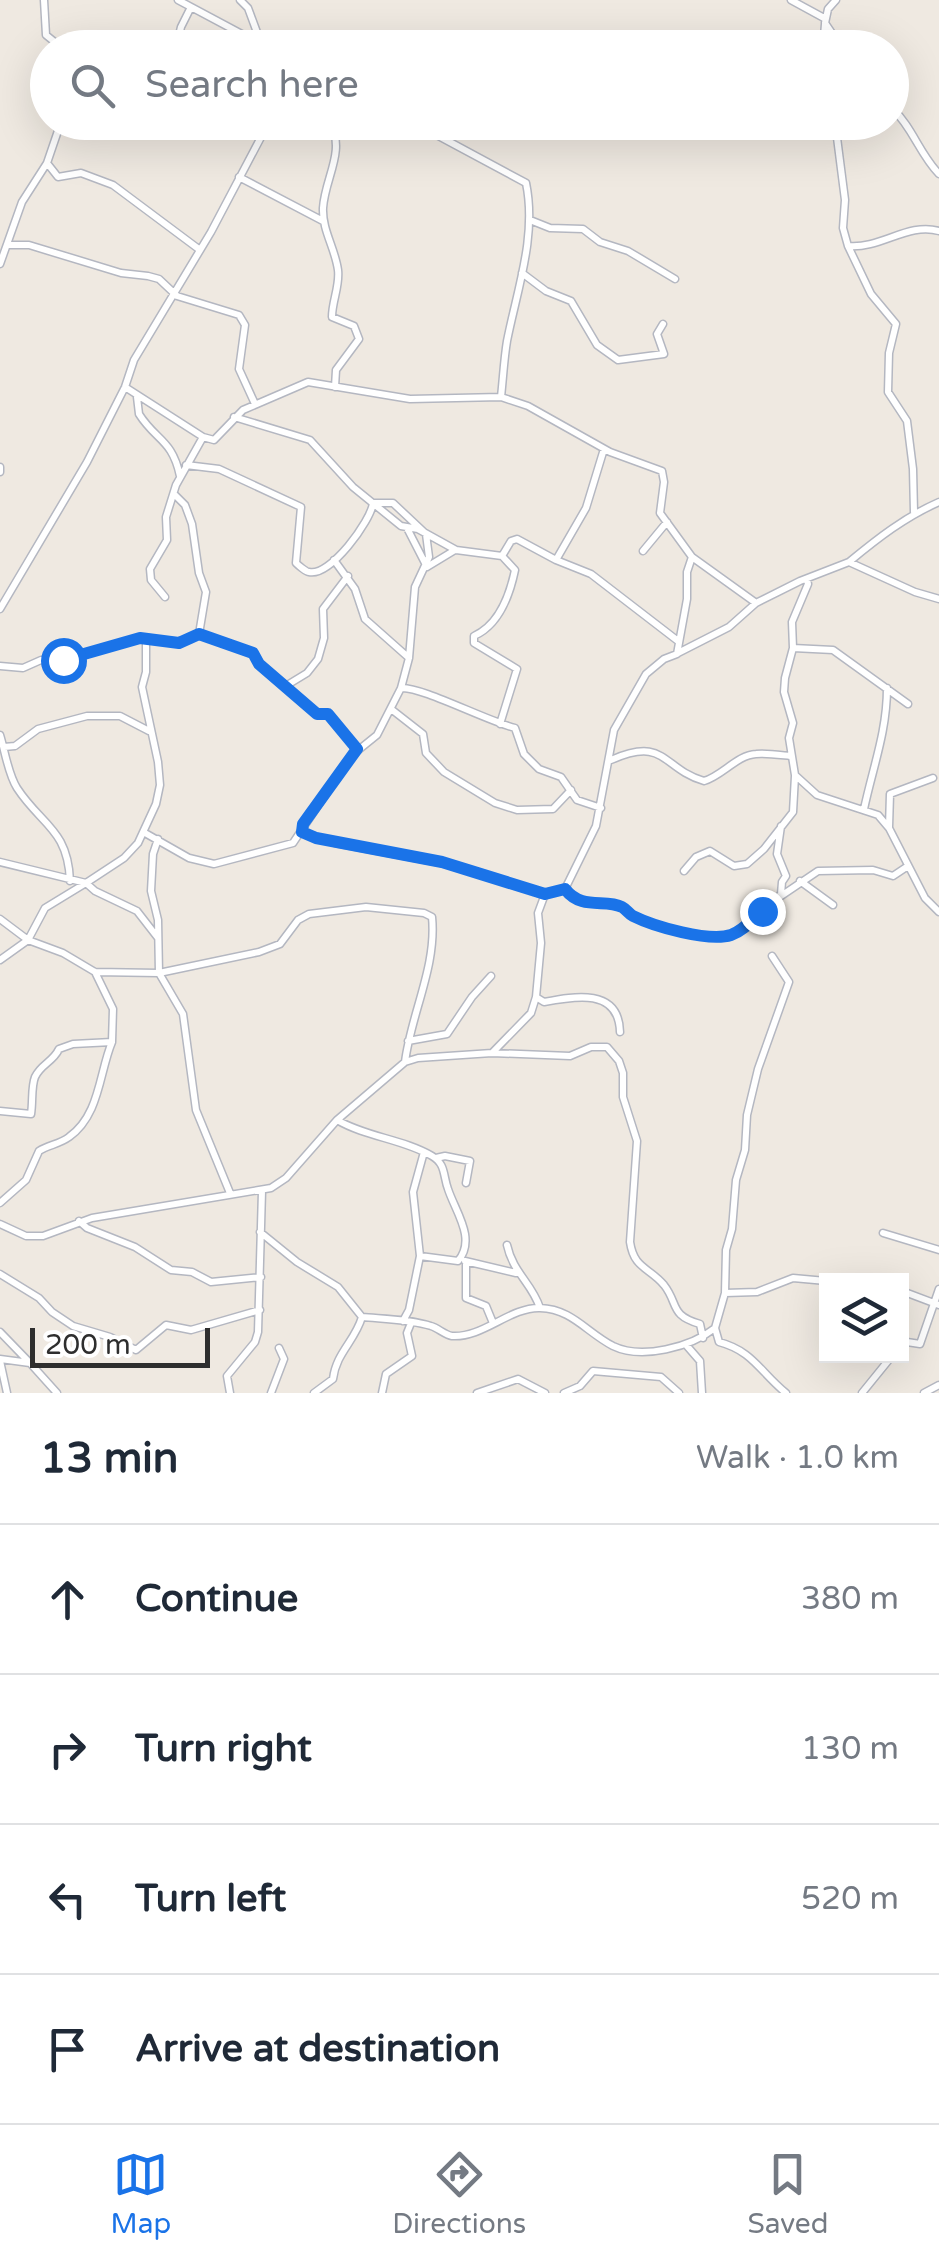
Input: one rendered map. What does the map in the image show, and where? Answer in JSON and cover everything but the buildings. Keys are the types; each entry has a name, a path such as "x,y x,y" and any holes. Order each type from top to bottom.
{"street":[{"path":"44,0 46,30"},
{"path":"178,0 235,30"},
{"path":"240,0 258,30"},
{"path":"791,0 825,20 831,30"},
{"path":"824,30 836,0"},
{"path":"180,30 192,7"},
{"path":"909,128 923,156 939,174"},
{"path":"0,264 22,202 47,163 54,140"},
{"path":"0,609 87,462 134,360 200,250 259,140"},
{"path":"335,140 336,156 325,194 323,221 338,273 332,317 354,326 359,339 336,370 335,387"},
{"path":"443,140 526,183 530,220 500,397"},
{"path":"837,140 845,200 842,228 876,303 896,324 889,353 888,392 907,421 914,470 914,512"},
{"path":"47,163 58,178 81,173 113,185 200,250"},
{"path":"238,177 323,221"},
{"path":"530,220 550,228 583,229 600,242 628,251 675,278"},
{"path":"848,246 870,247 926,228 939,230"},
{"path":"9,246 29,246 122,273 159,279 173,294 243,318 239,369 254,404"},
{"path":"522,273 546,291 571,301 597,345 618,360 664,354 657,334 663,324"},
{"path":"124,387 202,437 214,440 254,404 308,382 410,399 500,397 528,406 604,449 662,471 660,508 692,557 756,602"},
{"path":"138,397 138,414 164,438 176,458 180,476"},
{"path":"234,418 310,440 331,466 391,520 456,550 502,556 515,570 510,597 486,630 474,636 474,643 517,669 500,724"},
{"path":"165,598 151,580 150,568 166,544 166,517 180,476 202,437"},
{"path":"556,560 586,508 604,449"},
{"path":"186,464 219,468 296,504 301,513 296,563 312,573 334,560 372,514 373,503"},
{"path":"174,494 192,524 206,592 199,634"},
{"path":"302,832 335,844 442,862 545,894 565,889 582,860 601,808 614,730 646,674 664,659 729,627 756,602 849,562 914,512 939,502"},
{"path":"373,503 393,503 426,534 427,567"},
{"path":"643,551 667,522"},
{"path":"406,527 427,567"},
{"path":"502,556 510,541 517,538 591,574 678,641"},
{"path":"146,833 189,858 214,864 286,846 302,832 306,818 357,749 377,734 391,709 409,658 415,587 427,567 456,550"},
{"path":"677,654 692,557"},
{"path":"334,560 348,576 365,619 409,658"},
{"path":"849,562 914,592 939,598"},
{"path":"284,687 306,673 318,658 324,638 323,609 348,576"},
{"path":"684,872 696,857 710,851 734,866 746,864 764,849 794,808 795,775 789,738 793,723 784,692 793,648 792,622 807,578"},
{"path":"0,666 23,668 40,660 63,660 146,638 179,643 199,634 249,650 317,714 328,714 357,749"},
{"path":"0,960 28,940 45,908 124,858 146,833 160,785 142,687 146,638"},
{"path":"793,648 834,650 908,704"},
{"path":"401,688 416,689 515,728 524,754 540,769 561,777 578,800 601,808"},
{"path":"864,809 879,757 878,738 887,723 887,688"},
{"path":"391,709 424,734 426,752 444,772 500,806 517,810 553,809 571,790"},
{"path":"4,747 15,746 38,728 87,716 120,716 150,731"},
{"path":"0,735 16,787 59,837 70,866 70,881"},
{"path":"610,760 637,749 667,757 704,781 718,777 728,766 755,754 790,756"},
{"path":"795,775 817,796 878,815 889,828 925,898 939,912"},
{"path":"889,828 890,794 933,778"},
{"path":"780,897 786,876 777,854 781,826"},
{"path":"158,839 151,891 158,920 160,973 183,1014 196,1110 230,1192"},
{"path":"0,862 86,883 137,911 158,938"},
{"path":"565,889 572,897 621,906 636,918 686,934 722,937 741,930 800,881 818,871 872,870 893,876 908,866"},
{"path":"800,881 833,905"},
{"path":"492,1053 526,1021 536,998 541,943 538,913 545,894"},
{"path":"95,972 160,973 259,952 280,944 298,920 309,914 366,907 424,913 432,917 433,928 405,1062"},
{"path":"0,919 28,940 64,952 95,972 114,1009 112,1042 90,1110 71,1135 39,1151 26,1180 0,1204"},
{"path":"772,956 789,982 758,1069 747,1115 745,1150 736,1180 726,1250 725,1293 716,1328 718,1342 747,1353 768,1379 786,1393"},
{"path":"408,1041 447,1034 472,996 491,976"},
{"path":"536,998 548,1002 572,996 606,1003 620,1018 620,1032"},
{"path":"0,1111 31,1114 36,1076 59,1049 73,1044 112,1042"},
{"path":"0,1224 26,1236 43,1236 79,1221 230,1192 262,1191 286,1178 337,1120 405,1062 492,1053 570,1056 606,1046 624,1072 623,1098 637,1142 632,1256 664,1286 683,1317 700,1324 704,1338"},
{"path":"337,1120 368,1135 424,1152 443,1167 448,1193 457,1204 463,1223 466,1298 486,1306 493,1324"},
{"path":"382,1393 386,1374 412,1356 407,1322 420,1256 413,1192 424,1152"},
{"path":"436,1158 446,1156 470,1162 466,1183"},
{"path":"228,1392 227,1376 255,1342 260,1310 262,1191"},
{"path":"79,1221 135,1247 171,1270 192,1272 211,1282 261,1277"},
{"path":"260,1232 338,1287 362,1317 433,1326 452,1336 493,1324 527,1308 567,1312 624,1350 687,1346 716,1328"},
{"path":"883,1233 939,1250"},
{"path":"507,1245 511,1264 536,1296 540,1308"},
{"path":"420,1256 464,1260 518,1273"},
{"path":"0,1274 39,1298 73,1326 136,1350 166,1325 191,1330 260,1310"},
{"path":"725,1293 757,1292 792,1278 819,1280"},
{"path":"909,1342 920,1344 939,1289"},
{"path":"909,1294 936,1304"},
{"path":"314,1393 333,1378 335,1362 357,1334 362,1317"},
{"path":"0,1332 57,1393"},
{"path":"687,1346 700,1361 702,1393"},
{"path":"271,1393 284,1359 280,1348"},
{"path":"6,1393 0,1360 30,1363"},
{"path":"862,1393 886,1363"},
{"path":"564,1393 599,1371 630,1377 662,1377 679,1393"},
{"path":"478,1393 518,1379 545,1393"},
{"path":"924,1393 939,1384"}],"route":[{"path":"63,660 140,638 179,643 199,634 249,650 259,664 317,714 328,714 357,749 303,824 302,832 307,835 335,844 442,862 545,894 565,889 572,897 621,906 636,918 686,934 734,934 762,911"}]}
